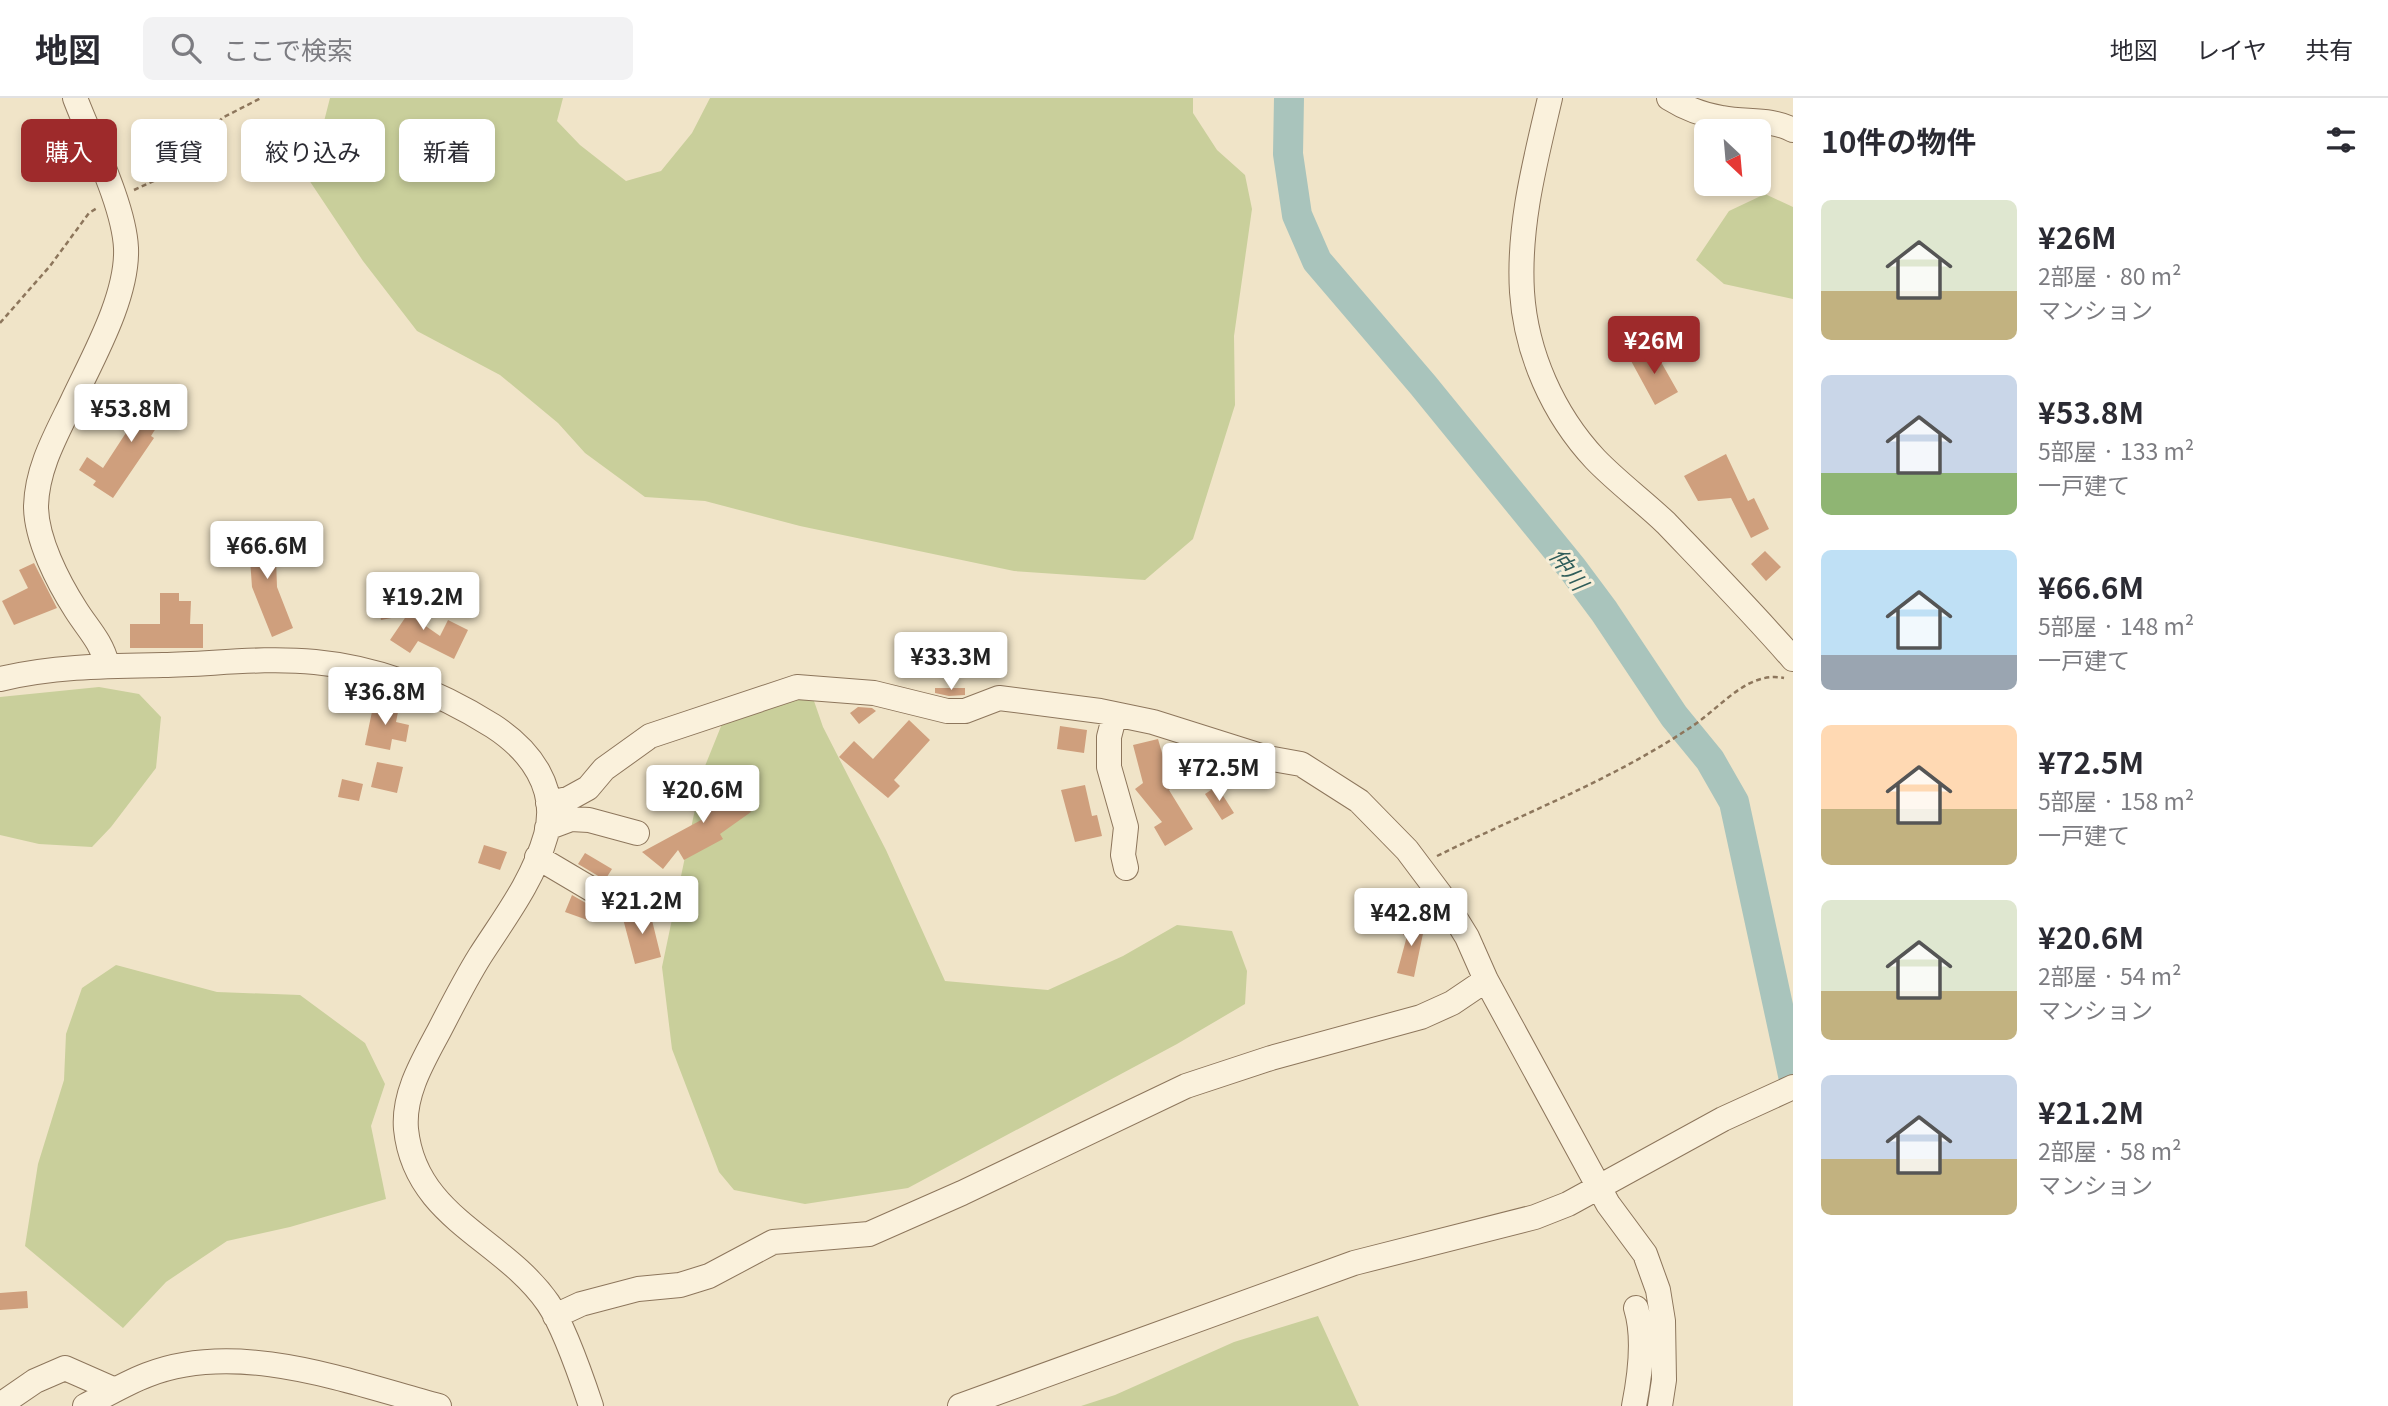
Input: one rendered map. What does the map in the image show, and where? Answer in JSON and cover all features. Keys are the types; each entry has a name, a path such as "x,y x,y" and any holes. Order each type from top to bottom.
{"street":[{"path":"75,98 123,224 126,250 123,278 111,315 44,464 36,509 41,534 55,570 76,610 98,638 107,664"},
{"path":"1550,98 1524,216 1521,264 1527,329 1550,397 1576,437 1595,459 1663,521 1749,607 1792,657"},
{"path":"1669,98 1700,113 1724,119 1778,122 1793,130"},
{"path":"0,679 45,669 107,664 315,662 367,671 418,687 471,712 519,743 537,768 548,803 547,828 521,895 478,959 416,1074 405,1125 422,1180 443,1208 520,1272 548,1303 591,1406"},
{"path":"548,803 568,799 588,788 604,769 650,736 797,687 874,693 947,710 965,711 999,698 1115,714 1153,722 1267,758 1301,764 1359,802 1421,870 1467,937 1486,980 1599,1188 1645,1254 1658,1290 1665,1345 1660,1406"},
{"path":"1115,714 1109,737 1109,767 1126,827 1123,855 1126,868"},
{"path":"547,828 571,820 589,820 637,833"},
{"path":"537,857 613,902"},
{"path":"555,1315 581,1304 638,1289 680,1285 709,1276 773,1242 869,1234 962,1193 1186,1086 1271,1058 1421,1017 1452,1003 1486,980"},
{"path":"960,1406 1284,1286 1399,1250 1512,1225 1599,1188 1723,1119 1782,1092"},
{"path":"1634,1406 1639,1383 1639,1319 1636,1308"},
{"path":"85,1406 149,1374 227,1359 261,1362 439,1406"},
{"path":"0,1405 35,1381 65,1368 115,1390"}],"path":[{"path":"1421,870 1434,858 1673,738 1751,682 1772,674 1791,678 1793,673 1787,663 1792,657"}],"green space":[{"path":"330,98 563,98 557,121 580,145 626,181 661,171 692,133 710,98 1193,98 1193,113 1217,150 1245,175 1252,209 1234,336 1235,405 1193,539 1145,580 1014,571 800,526 705,501 645,497 585,453 558,423 500,375 417,331 363,261 310,182 385,182 385,119 325,119"},
{"path":"1761,196 1769,196 1793,207 1793,299 1724,284 1696,260 1729,211"},
{"path":"99,687 139,694 161,717 156,768 111,827 92,847 39,844 0,835 0,697"},
{"path":"783,694 814,701 823,727 886,850 945,981 1048,990 1123,956 1177,925 1232,931 1247,971 1245,1004 1177,1044 908,1188 805,1204 734,1190 719,1172 672,1049 662,967 703,771 728,709"},
{"path":"116,965 217,992 300,995 365,1043 385,1084 371,1126 386,1199 290,1227 227,1241 166,1282 123,1328 25,1246 38,1164 64,1080 66,1034 82,988"},
{"path":"1318,1316 1359,1406 1081,1406 1115,1395 1234,1342"}],"building":[{"path":"1652,346 1678,392 1655,405 1630,359"},
{"path":"153,384 175,398 151,436 154,438 113,498 93,485 96,481 79,470 87,457 103,468 135,419 132,417"},
{"path":"1726,454 1748,501 1754,498 1769,529 1751,538 1731,498 1698,501 1684,476"},
{"path":"248,531 275,531 277,587 293,628 272,637 252,587"},
{"path":"1765,551 1781,567 1766,581 1751,564"},
{"path":"34,563 57,608 14,625 2,601 28,588 19,570"},
{"path":"160,593 179,593 179,601 191,601 190,624 203,624 203,648 130,648 130,624 160,624"},
{"path":"396,600 397,606 440,636 448,620 468,630 454,659 418,641 410,653 390,640 407,615 381,620 378,603"},
{"path":"935,688 965,688 965,695 935,693"},
{"path":"374,702 399,707 396,722 409,725 406,742 392,739 390,750 365,745"},
{"path":"858,707 876,711 859,724 850,713"},
{"path":"909,720 930,740 894,780 900,786 888,798 839,757 854,741 873,759"},
{"path":"1060,726 1087,730 1084,753 1057,749"},
{"path":"1158,739 1164,760 1180,781 1169,790 1193,829 1165,846 1154,827 1162,822 1135,789 1143,783 1133,745"},
{"path":"377,762 403,767 397,793 371,787"},
{"path":"721,771 751,812 720,834 723,839 684,860 678,850 663,869 642,852 703,819 699,811 720,799 707,780"},
{"path":"342,779 363,784 359,801 338,797"},
{"path":"1085,785 1092,816 1097,815 1102,836 1075,842 1061,790"},
{"path":"1217,786 1234,813 1222,820 1205,794"},
{"path":"484,845 507,852 500,870 478,863"},
{"path":"585,853 612,869 605,880 578,864"},
{"path":"572,895 598,910 593,922 565,912"},
{"path":"649,908 661,957 635,964 622,915"},
{"path":"1407,920 1425,924 1414,977 1397,973 1407,936 1403,935"},
{"path":"27,1291 28,1308 0,1310 0,1293"}],"waterway":[{"name":"仲川","path":"1289,98 1288,154 1297,215 1317,261 1423,385 1572,568 1674,716 1710,760 1734,802 1793,1075"}]}
